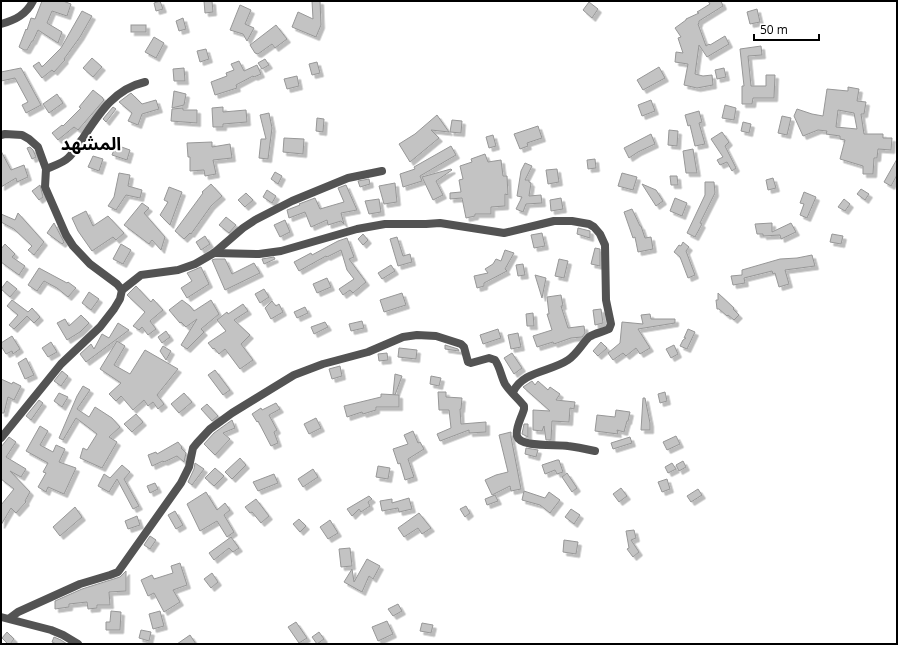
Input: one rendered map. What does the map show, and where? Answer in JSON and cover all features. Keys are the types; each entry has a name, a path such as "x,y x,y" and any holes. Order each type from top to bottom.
{"street":[{"path":"1,24 21,16 30,7 33,1"},
{"path":"46,169 68,158 94,120 109,102 119,93 133,85 145,82"},
{"path":"1,135 22,135 38,147 46,169 45,187 73,246 90,264 122,290"},
{"path":"1,438 61,364 100,327 120,299 122,290 141,275 178,270 195,264 214,253 243,228 292,201 348,178 382,170"},
{"path":"214,253 258,254 281,251 357,229 385,224 440,223 504,233 554,221 572,220 588,224 594,227 600,234 605,245 606,300 611,324 609,329 594,334 569,360 554,368 534,373 525,378 513,392"},
{"path":"10,618 18,612 80,584 118,572 181,483 189,467 193,448 210,429 232,413 294,375 323,364 368,352 402,337 417,335 436,336 461,344 464,347 468,362 471,363 492,358 497,363 506,384 513,392 514,396 524,406 517,430 517,437 521,441 538,445 567,446 595,451"},
{"path":"1,617 10,618 63,635 78,644"}],"building":[{"path":"42,1 63,1 71,4 67,16 52,11 47,23 62,32 58,43 38,30 27,50 24,50 19,47 31,18 35,19"},
{"path":"160,1 163,9 156,11 154,3"},
{"path":"204,1 212,1 213,12 205,13"},
{"path":"312,1 320,1 321,25 316,37 292,27 298,12 313,19"},
{"path":"708,1 721,1 723,6 699,21 698,24 706,46 725,36 729,44 707,57 699,45 695,74 703,76 712,75 713,85 697,88 684,85 688,64 675,62 676,52 683,53 678,38 681,37 675,28 686,19 699,13 697,12 710,4"},
{"path":"589,2 598,9 592,18 583,10"},
{"path":"240,5 251,10 245,24 254,28 247,41 243,34 230,30"},
{"path":"757,9 760,22 750,24 747,12"},
{"path":"82,11 92,16 80,37 64,59 65,60 54,72 52,70 42,78 33,66 39,62 42,67 61,48"},
{"path":"183,18 186,29 179,31 176,21"},
{"path":"131,25 146,25 146,32 131,32"},
{"path":"276,25 287,39 275,48 272,44 258,54 255,53 250,45"},
{"path":"154,37 164,43 156,58 145,52"},
{"path":"761,46 762,55 748,56 751,86 766,86 766,75 775,75 774,98 753,98 752,104 742,104 742,86 744,86 740,49"},
{"path":"206,49 209,59 200,62 197,51"},
{"path":"92,58 102,67 93,77 83,68"},
{"path":"265,59 269,65 262,69 258,63"},
{"path":"239,61 244,71 257,65 261,74 254,77 253,76 236,85 237,88 215,95 211,82 227,76 226,73 234,70 231,64"},
{"path":"317,62 320,73 312,75 309,64"},
{"path":"659,67 665,78 643,90 637,80"},
{"path":"21,68 41,105 26,113 22,105 28,102 15,78 1,81 1,72"},
{"path":"184,68 185,81 174,81 173,69"},
{"path":"724,68 726,77 717,79 715,70"},
{"path":"297,76 299,86 287,89 284,79"},
{"path":"848,87 859,89 857,101 866,102 864,114 861,114 864,134 883,134 883,138 892,138 891,150 878,149 877,158 874,158 873,174 863,174 863,166 840,159 845,140 840,139 840,136 826,134 827,131 818,130 803,136 794,116 797,109 823,116 827,89 848,91","holes":["838,110 854,113 857,129 836,127"]},
{"path":"93,90 104,100 78,130 74,127 58,140 52,133 62,125 63,126 81,108 79,107"},
{"path":"174,91 186,94 184,105 172,108"},
{"path":"131,93 142,104 156,100 159,109 142,114 138,125 128,121 132,113 119,102"},
{"path":"57,94 63,103 49,113 43,104"},
{"path":"651,100 655,111 642,116 638,105"},
{"path":"725,105 736,108 734,120 722,118"},
{"path":"113,107 116,109 106,122 103,119"},
{"path":"223,107 223,112 246,110 247,122 223,124 223,127 213,127 212,108"},
{"path":"183,108 183,110 197,110 197,123 171,121 172,109"},
{"path":"699,111 702,122 699,123 705,144 695,146 690,125 688,126 685,115"},
{"path":"269,113 272,128 268,159 259,158 261,139 266,139 260,115"},
{"path":"437,115 449,132 431,130 439,138 410,162 399,144 415,134"},
{"path":"782,116 791,118 787,135 778,133"},
{"path":"317,118 324,119 323,132 316,131"},
{"path":"452,120 462,121 461,133 450,132"},
{"path":"743,122 751,124 749,133 741,131"},
{"path":"538,126 542,138 527,143 528,146 520,149 514,134"},
{"path":"669,130 678,131 677,146 668,145"},
{"path":"722,132 729,142 725,146 736,168 732,171 727,162 720,165 717,160 723,157 711,139"},
{"path":"651,134 655,144 629,158 624,148"},
{"path":"493,135 496,146 489,148 486,137"},
{"path":"284,138 304,139 303,154 283,152"},
{"path":"212,142 212,147 230,144 232,158 213,160 216,174 205,176 204,170 190,171 190,157 188,157 187,143"},
{"path":"116,145 130,150 127,160 112,155"},
{"path":"451,146 456,155 420,176 422,181 403,187 400,174 415,169 414,167"},
{"path":"30,147 36,157 32,159 27,148"},
{"path":"693,149 697,173 686,173 683,151"},
{"path":"1,151 11,170 24,165 28,177 17,182 16,178 1,187"},
{"path":"485,154 488,162 501,160 503,176 507,176 508,195 505,194 505,206 491,207 491,214 475,214 475,216 466,218 462,198 450,199 450,193 461,192 459,180 463,179 460,166 472,162 471,159"},
{"path":"93,156 103,159 99,171 88,167"},
{"path":"595,159 596,168 588,169 587,160"},
{"path":"897,159 897,175 891,186 884,182"},
{"path":"525,163 532,166 525,180 529,180 531,183 529,196 541,195 542,203 526,204 523,212 516,209 522,197 517,196 521,171"},
{"path":"451,169 452,170 436,181 443,195 433,200 422,177"},
{"path":"557,169 559,182 548,184 546,170"},
{"path":"275,172 282,176 278,184 271,179"},
{"path":"119,173 130,175 128,186 142,190 140,198 126,195 116,210 108,206 114,197"},
{"path":"622,173 637,177 633,190 618,186"},
{"path":"670,176 677,176 678,185 671,185"},
{"path":"773,178 776,188 768,190 766,180"},
{"path":"369,179 370,184 360,187 358,181"},
{"path":"705,182 714,182 715,193 700,223 702,224 695,237 687,233 705,195"},
{"path":"395,183 397,202 384,204 379,186"},
{"path":"211,184 222,196 211,206 191,234 190,233 184,239 175,231 203,193 202,192"},
{"path":"642,184 656,190 663,201 656,206"},
{"path":"40,185 43,197 39,200 32,191"},
{"path":"346,185 357,210 341,213 344,224 341,221 328,225 327,220 311,227 305,212 289,218 287,210 315,198 320,209 344,202 338,188"},
{"path":"169,187 182,192 170,225 160,215 168,202 164,200"},
{"path":"861,189 869,194 865,200 857,194"},
{"path":"267,190 276,196 272,203 263,197"},
{"path":"804,192 816,197 807,218 800,215 804,204 800,203"},
{"path":"246,193 253,200 245,207 238,200"},
{"path":"561,198 563,209 551,211 550,200"},
{"path":"675,198 687,203 682,216 670,211"},
{"path":"379,199 381,212 369,214 365,201"},
{"path":"844,199 850,204 845,211 838,207"},
{"path":"142,203 149,208 144,213 165,237 161,250 152,240 149,244 124,225"},
{"path":"632,209 641,226 645,238 651,237 653,249 638,252 635,237 633,238 624,212"},
{"path":"86,211 93,226 108,216 124,233 116,240 113,237 92,251 78,231 72,218"},
{"path":"18,213 44,242 34,255 28,250 32,246 14,229 1,222 1,214 15,220"},
{"path":"226,217 236,225 229,233 219,225"},
{"path":"285,220 290,232 280,237 274,225"},
{"path":"54,223 64,242 62,244 47,233"},
{"path":"772,223 772,232 791,223 796,232 781,239 780,235 763,236 763,234 757,234 755,224"},
{"path":"578,228 590,231 590,238 577,234"},
{"path":"542,233 545,246 534,248 531,235"},
{"path":"363,234 368,240 363,245 358,239"},
{"path":"832,234 843,236 841,244 830,242"},
{"path":"205,236 210,244 201,250 196,242"},
{"path":"397,237 403,256 410,254 412,262 398,266 390,239"},
{"path":"347,238 354,257 349,259 366,282 353,293 350,290 343,295 339,289 354,279 347,270 341,250 327,257 326,256 299,271 294,262"},
{"path":"683,242 689,247 686,251 695,275 688,278 680,257 674,252"},
{"path":"5,244 15,254 12,257 25,266 19,275 1,262 1,249"},
{"path":"121,244 131,250 123,264 113,259"},
{"path":"595,248 600,249 600,266 591,264"},
{"path":"505,250 514,253 505,269 507,271 484,283 484,286 477,288 474,276 488,273 485,269 493,264 496,259 501,261"},
{"path":"812,255 815,266 785,270 789,284 779,287 775,273 773,274 772,271 744,278 745,283 733,285 731,276 742,275 742,270 780,259"},
{"path":"274,257 275,259 264,264 262,259"},
{"path":"225,259 232,274 254,263 260,273 225,290 212,260"},
{"path":"559,259 568,261 564,278 555,276"},
{"path":"523,264 525,275 518,276 516,265"},
{"path":"391,265 395,271 382,279 378,273"},
{"path":"201,267 209,284 187,298 181,288 192,281 187,273"},
{"path":"39,268 67,283 68,282 76,288 68,297 57,288 44,281 37,291 28,285"},
{"path":"535,275 546,278 542,298"},
{"path":"327,278 331,287 317,293 313,284"},
{"path":"7,281 17,289 10,297 1,289"},
{"path":"136,286 151,302 153,299 163,310 150,321 156,329 148,335 142,327 139,330 133,326 145,312 127,295"},
{"path":"264,289 269,297 260,303 255,294"},
{"path":"89,292 99,299 91,310 82,303"},
{"path":"402,293 406,305 384,312 380,300"},
{"path":"718,293 734,308 733,309 739,315 734,320 717,309 716,300 718,300"},
{"path":"561,295 563,306 561,306 568,328 584,326 585,333 582,337 571,338 554,344 553,342 537,347 533,336 552,330 547,314 549,314 547,297"},
{"path":"12,300 28,312 32,308 40,317 34,323 27,316 14,329 9,325 18,315 7,306"},
{"path":"182,300 194,311 211,300 219,314 201,329 204,332 187,349 181,345 197,319 186,327 181,322 180,323 169,310"},
{"path":"272,301 276,306 279,304 283,312 271,319 265,308"},
{"path":"243,304 248,311 234,320 250,335 241,344 253,360 240,369 225,349 219,354 208,343 226,331 217,320 227,312 228,314"},
{"path":"305,307 308,313 297,318 294,312"},
{"path":"601,309 603,323 595,325 593,310"},
{"path":"533,313 534,326 527,326 526,314"},
{"path":"650,314 651,319 675,319 675,323 638,329 650,348 640,354 636,348 626,356 623,353 613,360 608,353 620,343 622,322 643,324 641,315"},
{"path":"81,315 89,323 80,332 67,340 57,323 65,319 69,326"},
{"path":"362,321 364,328 351,331 349,324"},
{"path":"325,322 328,327 314,334 311,327"},
{"path":"118,323 129,330 86,362 80,354 91,344 94,349 102,334 109,338"},
{"path":"498,329 501,338 483,344 480,335"},
{"path":"688,329 695,332 687,349 680,346 686,338 684,338"},
{"path":"166,331 170,337 162,343 158,337"},
{"path":"518,333 521,347 511,349 508,335"},
{"path":"12,336 20,349 13,354 12,351 6,354 1,346 1,343"},
{"path":"117,341 125,346 114,365 130,374 145,350 178,369 157,395 164,404 158,409 153,402 148,406 144,400 133,410 121,396 116,401 109,394 121,383 100,369"},
{"path":"51,342 57,352 48,357 42,348"},
{"path":"601,342 607,348 598,356 593,351"},
{"path":"445,345 458,349 459,351 445,349"},
{"path":"674,345 678,354 671,358 666,349"},
{"path":"163,346 171,351 166,360 160,351"},
{"path":"399,348 417,350 416,359 398,357"},
{"path":"387,353 388,360 379,361 378,354"},
{"path":"512,353 522,368 514,374 504,358"},
{"path":"26,358 34,375 25,379 18,363"},
{"path":"340,366 342,376 332,379 329,369"},
{"path":"215,370 230,390 223,395 208,375"},
{"path":"62,371 68,376 61,386 54,381"},
{"path":"395,374 402,376 395,395 393,394"},
{"path":"431,376 441,378 439,386 430,384"},
{"path":"1,379 21,386 14,400 8,397 4,413 1,413"},
{"path":"532,381 535,385 538,381 548,390 550,387 560,394 556,400 575,402 574,409 570,408 569,422 552,421 551,440 546,440 544,426 542,431 533,430 533,410 550,411 523,387"},
{"path":"83,386 90,390 77,409 89,417 95,407 112,418 120,427 109,437 117,442 102,468 80,458 83,448 87,450 97,434 76,418 63,440 59,438 77,396"},
{"path":"438,392 446,392 446,397 462,398 460,409 461,424 486,422 486,432 469,433 469,430 440,441 437,434 451,428 449,410 439,410"},
{"path":"665,392 667,401 660,403 658,394"},
{"path":"59,393 68,397 62,407 54,401"},
{"path":"184,393 192,402 179,413 171,404"},
{"path":"381,394 399,395 399,407 376,407 376,410 363,414 362,412 347,417 344,406 381,397"},
{"path":"643,398 645,398 650,430 641,430"},
{"path":"39,400 43,403 31,420 26,416"},
{"path":"276,403 280,409 269,415 277,430 274,432 278,443 271,446 258,421 257,422 252,414 261,408 262,410"},
{"path":"207,404 218,416 212,421 201,409"},
{"path":"616,410 630,412 624,432 617,430 618,434 595,431 597,415 615,417"},
{"path":"136,414 143,422 132,432 124,424"},
{"path":"316,418 321,428 309,434 304,424"},
{"path":"232,420 235,428 223,433 230,439 215,455 204,444 214,433"},
{"path":"524,424 528,424 528,437 522,434"},
{"path":"40,426 48,431 40,445 53,452 56,445 65,449 59,462 76,468 64,494 48,487 46,492 38,487 46,473 43,472 48,463 26,451"},
{"path":"413,431 418,443 420,442 424,449 408,459 414,477 405,480 400,463 398,464 393,449 408,444 404,435"},
{"path":"511,432 521,489 511,491 510,486 492,495 485,480 508,472 499,435"},
{"path":"676,436 680,444 667,450 663,442"},
{"path":"9,437 16,442 6,457 26,469 21,477 10,471 30,492 25,501 26,502 16,513 11,508 1,525 1,505 14,489 1,479 1,447"},
{"path":"630,437 632,443 613,449 611,443"},
{"path":"178,442 186,453 184,462 177,456 152,466 148,455 156,452 157,454"},
{"path":"526,448 538,450 536,457 525,454"},
{"path":"240,458 246,465 232,479 225,472"},
{"path":"559,460 563,472 557,474 555,470 545,474 542,465"},
{"path":"683,461 686,467 679,471 676,465"},
{"path":"195,463 204,469 192,485 188,482"},
{"path":"672,463 676,469 668,473 665,467"},
{"path":"122,465 130,472 124,479 139,506 133,509 117,479 109,492 98,486 104,474 110,478"},
{"path":"378,466 390,468 388,479 376,477"},
{"path":"215,468 224,476 214,486 205,478"},
{"path":"313,469 318,477 303,487 298,479"},
{"path":"567,473 577,488 572,492 562,477"},
{"path":"274,474 278,483 258,491 253,482"},
{"path":"667,479 670,489 662,492 658,482"},
{"path":"155,483 158,489 150,493 147,486"},
{"path":"621,488 627,496 619,502 613,494"},
{"path":"698,489 702,495 691,502 687,496"},
{"path":"524,491 545,498 549,492 560,500 550,513 540,505 522,500"},
{"path":"206,492 217,510 225,503 230,510 224,515 234,532 227,537 217,521 200,531 187,504"},
{"path":"495,495 498,501 487,505 485,499"},
{"path":"369,496 372,499 368,502 370,506 361,512 359,509 352,516 347,509"},
{"path":"409,498 412,509 399,512 398,508 382,511 380,501 392,499 392,503"},
{"path":"256,499 269,516 261,523 252,512 250,513 245,507"},
{"path":"466,506 470,513 465,517 460,509"},
{"path":"75,507 82,517 60,536 53,527"},
{"path":"571,509 580,515 574,524 565,517"},
{"path":"175,511 183,525 176,529 168,515"},
{"path":"419,513 431,528 422,534 418,528 404,537 398,528"},
{"path":"137,516 140,525 128,529 125,521"},
{"path":"299,519 306,526 300,532 293,524"},
{"path":"330,520 338,533 328,539 320,527"},
{"path":"634,530 636,538 631,540 639,552 633,557 627,549 629,548 626,531"},
{"path":"150,536 156,540 150,549 144,545"},
{"path":"231,537 239,548 233,552 229,548 214,560 209,553"},
{"path":"564,540 578,542 576,554 563,552"},
{"path":"350,548 352,566 341,567 339,549"},
{"path":"367,559 380,566 373,579 369,576 362,592 344,582 352,569 354,582"},
{"path":"180,563 187,585 173,590 180,602 164,612 154,593 148,596 141,580 152,575 154,579 173,573 171,566"},
{"path":"126,571 126,591 109,592 110,605 97,605 97,608 88,609 87,602 69,604 69,607 55,609 55,601 82,589 120,577"},
{"path":"212,573 218,582 211,588 204,579"},
{"path":"398,604 402,611 393,616 388,609"},
{"path":"111,611 121,612 120,630 106,630 106,622 110,622"},
{"path":"160,611 164,626 153,629 149,614"},
{"path":"387,621 393,634 378,641 372,627"},
{"path":"296,622 307,638 299,643 288,627"},
{"path":"422,623 433,625 431,633 420,631"},
{"path":"141,630 151,632 149,641 139,638"},
{"path":"7,632 14,639 10,644 2,638"},
{"path":"319,632 324,639 317,644 312,637"},
{"path":"190,635 196,644 177,644"},
{"path":"54,637 67,644 56,644 52,642"}],"district":[{"name":"المشهد","path":"91,144"}]}
